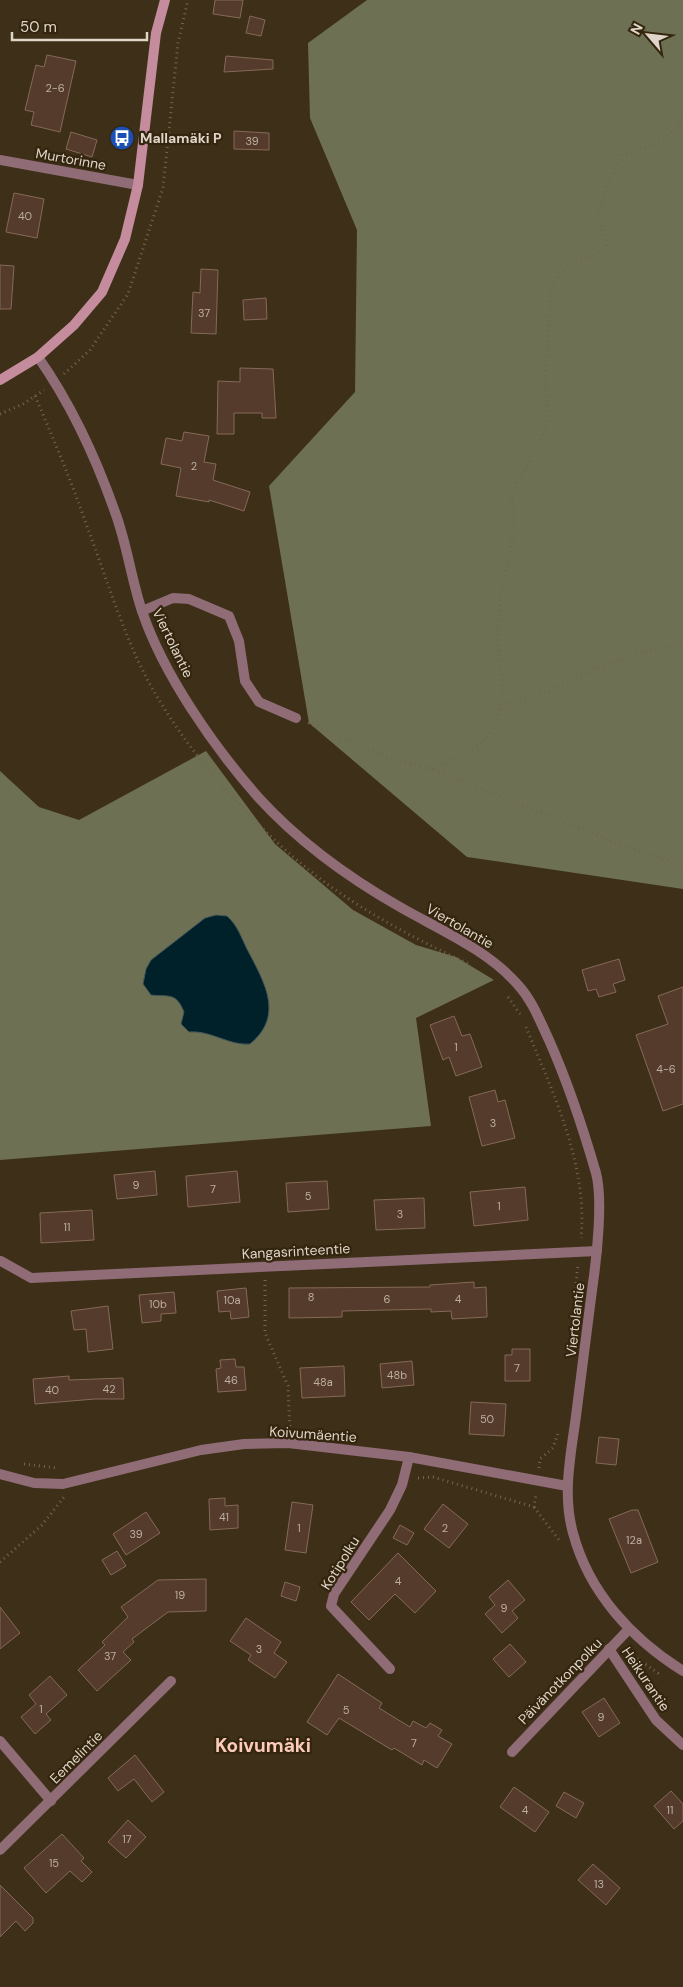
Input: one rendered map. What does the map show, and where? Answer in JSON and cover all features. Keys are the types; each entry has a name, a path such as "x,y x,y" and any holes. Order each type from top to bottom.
{"main road":[{"path":"0,380 38,357 74,325 102,292 125,239 138,185 156,33 165,0"}],"street":[{"name":"Murtorinne","path":"0,160 138,185"},
{"name":"Viertolantie","path":"38,357 55,382 87,443 116,513 142,611 169,672 216,743 258,797 308,846 395,904 489,958 519,986 536,1011 582,1126 598,1181 598,1251 567,1486 572,1532 585,1564 602,1594 628,1630 654,1653 683,1671"},
{"path":"142,611 173,598 189,599 229,616 239,641 245,682 259,702 296,718"},
{"name":"Kangasrinteentie","path":"1,1261 30,1278 598,1251"},
{"name":"Koivumäentie","path":"0,1474 34,1483 63,1484 201,1450 244,1444 288,1443 410,1457 538,1479 567,1486"},
{"name":"Kotipolku","path":"390,1669 331,1606 334,1594 390,1510 410,1457"},
{"name":"Päivänotkonpolku","path":"512,1752 628,1630"},
{"name":"Heikurantie","path":"610,1649 656,1720 683,1745"},
{"name":"Eemelintie","path":"0,1850 171,1681"},
{"path":"0,1741 51,1801"}],"path":[{"path":"432,769 465,754 487,740 500,706 504,688 499,659 498,624 501,592 513,535 512,492 547,428 546,370 552,285 560,273 573,263 594,256 606,245 607,234 600,224 600,210 622,155 640,151 669,134 683,114"},
{"path":"35,396 74,489 121,620 143,672 166,713 228,794 285,848 337,891 416,939 477,967"},
{"path":"500,706 549,691 595,669 644,652 683,643"},
{"path":"296,718 390,759 432,769 621,845 683,866"},
{"path":"505,992 522,1018 558,1108 580,1182 583,1216 574,1304"},
{"path":"265,1266 265,1333 288,1386 291,1426 288,1443"},
{"path":"405,1474 419,1478 433,1477 534,1507 540,1459 552,1448 560,1430"},
{"path":"20,1464 62,1468 64,1499"},
{"path":"0,1562 42,1526 64,1499 74,1497"}],"green space":[{"path":"367,0 683,0 683,889 467,857 309,723 269,486 355,392 357,230 310,118 308,43"},
{"path":"206,751 275,844 353,910 416,945 456,957 494,980 416,1018 431,1126 0,1160 0,771 39,807 79,820"}],"water":[{"path":"216,915 227,916 237,928 265,986 269,1010 267,1022 261,1033 250,1044 235,1043 205,1033 189,1032 181,1024 184,1012 178,1001 167,996 151,995 143,984 146,969 151,960 205,918"}],"building":[{"path":"215,0 243,0 240,18 213,14"},
{"path":"250,16 265,20 261,36 246,33"},
{"path":"47,55 76,61 60,132 31,125 34,112 25,110 36,65 44,67"},
{"path":"226,56 273,60 273,69 224,72"},
{"path":"234,131 269,133 269,150 234,149"},
{"path":"71,132 97,140 92,157 66,149"},
{"path":"14,193 44,199 37,238 6,232"},
{"path":"0,265 14,266 11,309 0,309"},
{"path":"201,269 218,270 216,334 191,333 193,292 200,293"},
{"path":"266,298 267,319 244,320 243,300"},
{"path":"240,368 273,369 276,418 262,418 262,413 234,413 234,434 217,434 218,381 240,382"},
{"path":"184,432 209,436 204,462 216,464 213,480 250,492 244,511 209,500 209,502 176,496 181,468 161,464 166,438 182,441"},
{"path":"619,959 625,980 613,984 616,992 599,997 596,989 588,991 582,970"},
{"path":"683,987 683,1104 663,1111 636,1035 668,1024 658,996"},
{"path":"454,1016 462,1036 470,1034 482,1067 456,1076 449,1057 443,1060 430,1025"},
{"path":"495,1090 498,1102 505,1100 515,1138 482,1146 469,1097"},
{"path":"155,1171 157,1195 117,1199 114,1175"},
{"path":"237,1171 240,1202 188,1207 186,1176"},
{"path":"327,1181 329,1209 288,1212 286,1183"},
{"path":"525,1187 528,1220 474,1226 470,1192"},
{"path":"424,1198 425,1228 376,1230 374,1200"},
{"path":"92,1210 94,1240 41,1243 40,1213"},
{"path":"474,1282 474,1288 486,1287 487,1317 452,1319 451,1311 431,1312 431,1309 342,1311 342,1317 289,1318 289,1288 430,1287 430,1285"},
{"path":"246,1288 249,1317 231,1319 230,1311 219,1312 217,1291"},
{"path":"174,1292 176,1313 161,1314 161,1321 142,1323 139,1295"},
{"path":"108,1306 113,1349 88,1352 86,1329 74,1330 71,1311"},
{"path":"512,1349 530,1349 530,1381 505,1381 505,1355 512,1355"},
{"path":"235,1359 236,1367 244,1367 246,1390 218,1392 216,1369 221,1368 220,1360"},
{"path":"412,1361 414,1385 382,1388 380,1364"},
{"path":"344,1366 345,1396 302,1398 300,1368"},
{"path":"69,1376 69,1380 123,1378 124,1399 95,1399 35,1404 33,1379"},
{"path":"471,1402 506,1404 504,1436 469,1434"},
{"path":"599,1437 619,1439 616,1465 596,1463"},
{"path":"225,1498 225,1506 238,1505 238,1528 210,1530 209,1499"},
{"path":"292,1502 313,1505 306,1553 285,1550"},
{"path":"443,1504 468,1524 449,1548 424,1529"},
{"path":"632,1510 638,1510 658,1562 631,1573 609,1519"},
{"path":"146,1512 160,1533 126,1555 113,1534"},
{"path":"400,1525 414,1533 407,1545 393,1538"},
{"path":"117,1551 126,1566 111,1575 102,1560"},
{"path":"398,1553 436,1591 415,1613 395,1594 369,1620 351,1602"},
{"path":"206,1579 206,1611 168,1612 132,1639 134,1642 123,1652 131,1660 97,1691 78,1670 105,1645 102,1642 128,1617 121,1607 158,1580"},
{"path":"508,1580 525,1600 512,1611 518,1618 502,1633 485,1614 495,1605 489,1597"},
{"path":"285,1582 300,1587 296,1601 281,1596"},
{"path":"0,1607 20,1633 0,1649"},
{"path":"246,1618 281,1642 274,1653 287,1662 275,1678 248,1660 251,1655 230,1641"},
{"path":"510,1644 526,1662 509,1677 493,1659"},
{"path":"338,1674 382,1703 379,1708 410,1727 413,1721 426,1728 430,1723 442,1730 438,1736 452,1744 437,1768 424,1760 422,1765 394,1748 392,1750 339,1718 327,1735 307,1722"},
{"path":"50,1676 67,1695 46,1714 51,1720 35,1734 21,1717 36,1704 29,1695"},
{"path":"604,1698 620,1723 599,1737 582,1712"},
{"path":"135,1755 164,1792 152,1802 134,1779 118,1791 108,1778"},
{"path":"514,1787 549,1812 535,1832 500,1807"},
{"path":"671,1791 683,1804 683,1821 674,1829 654,1806"},
{"path":"564,1792 584,1803 576,1818 556,1806"},
{"path":"128,1820 146,1837 126,1858 108,1842"},
{"path":"62,1834 84,1858 81,1861 92,1872 82,1882 70,1871 46,1893 24,1868"},
{"path":"593,1864 620,1888 606,1905 578,1880"},
{"path":"0,1885 33,1918 33,1923 25,1931 16,1921 0,1937"}],"place":[{"name":"Mallamäki P","path":"122,138"}],"district":[{"name":"Koivumäki","path":"263,1745"}]}
